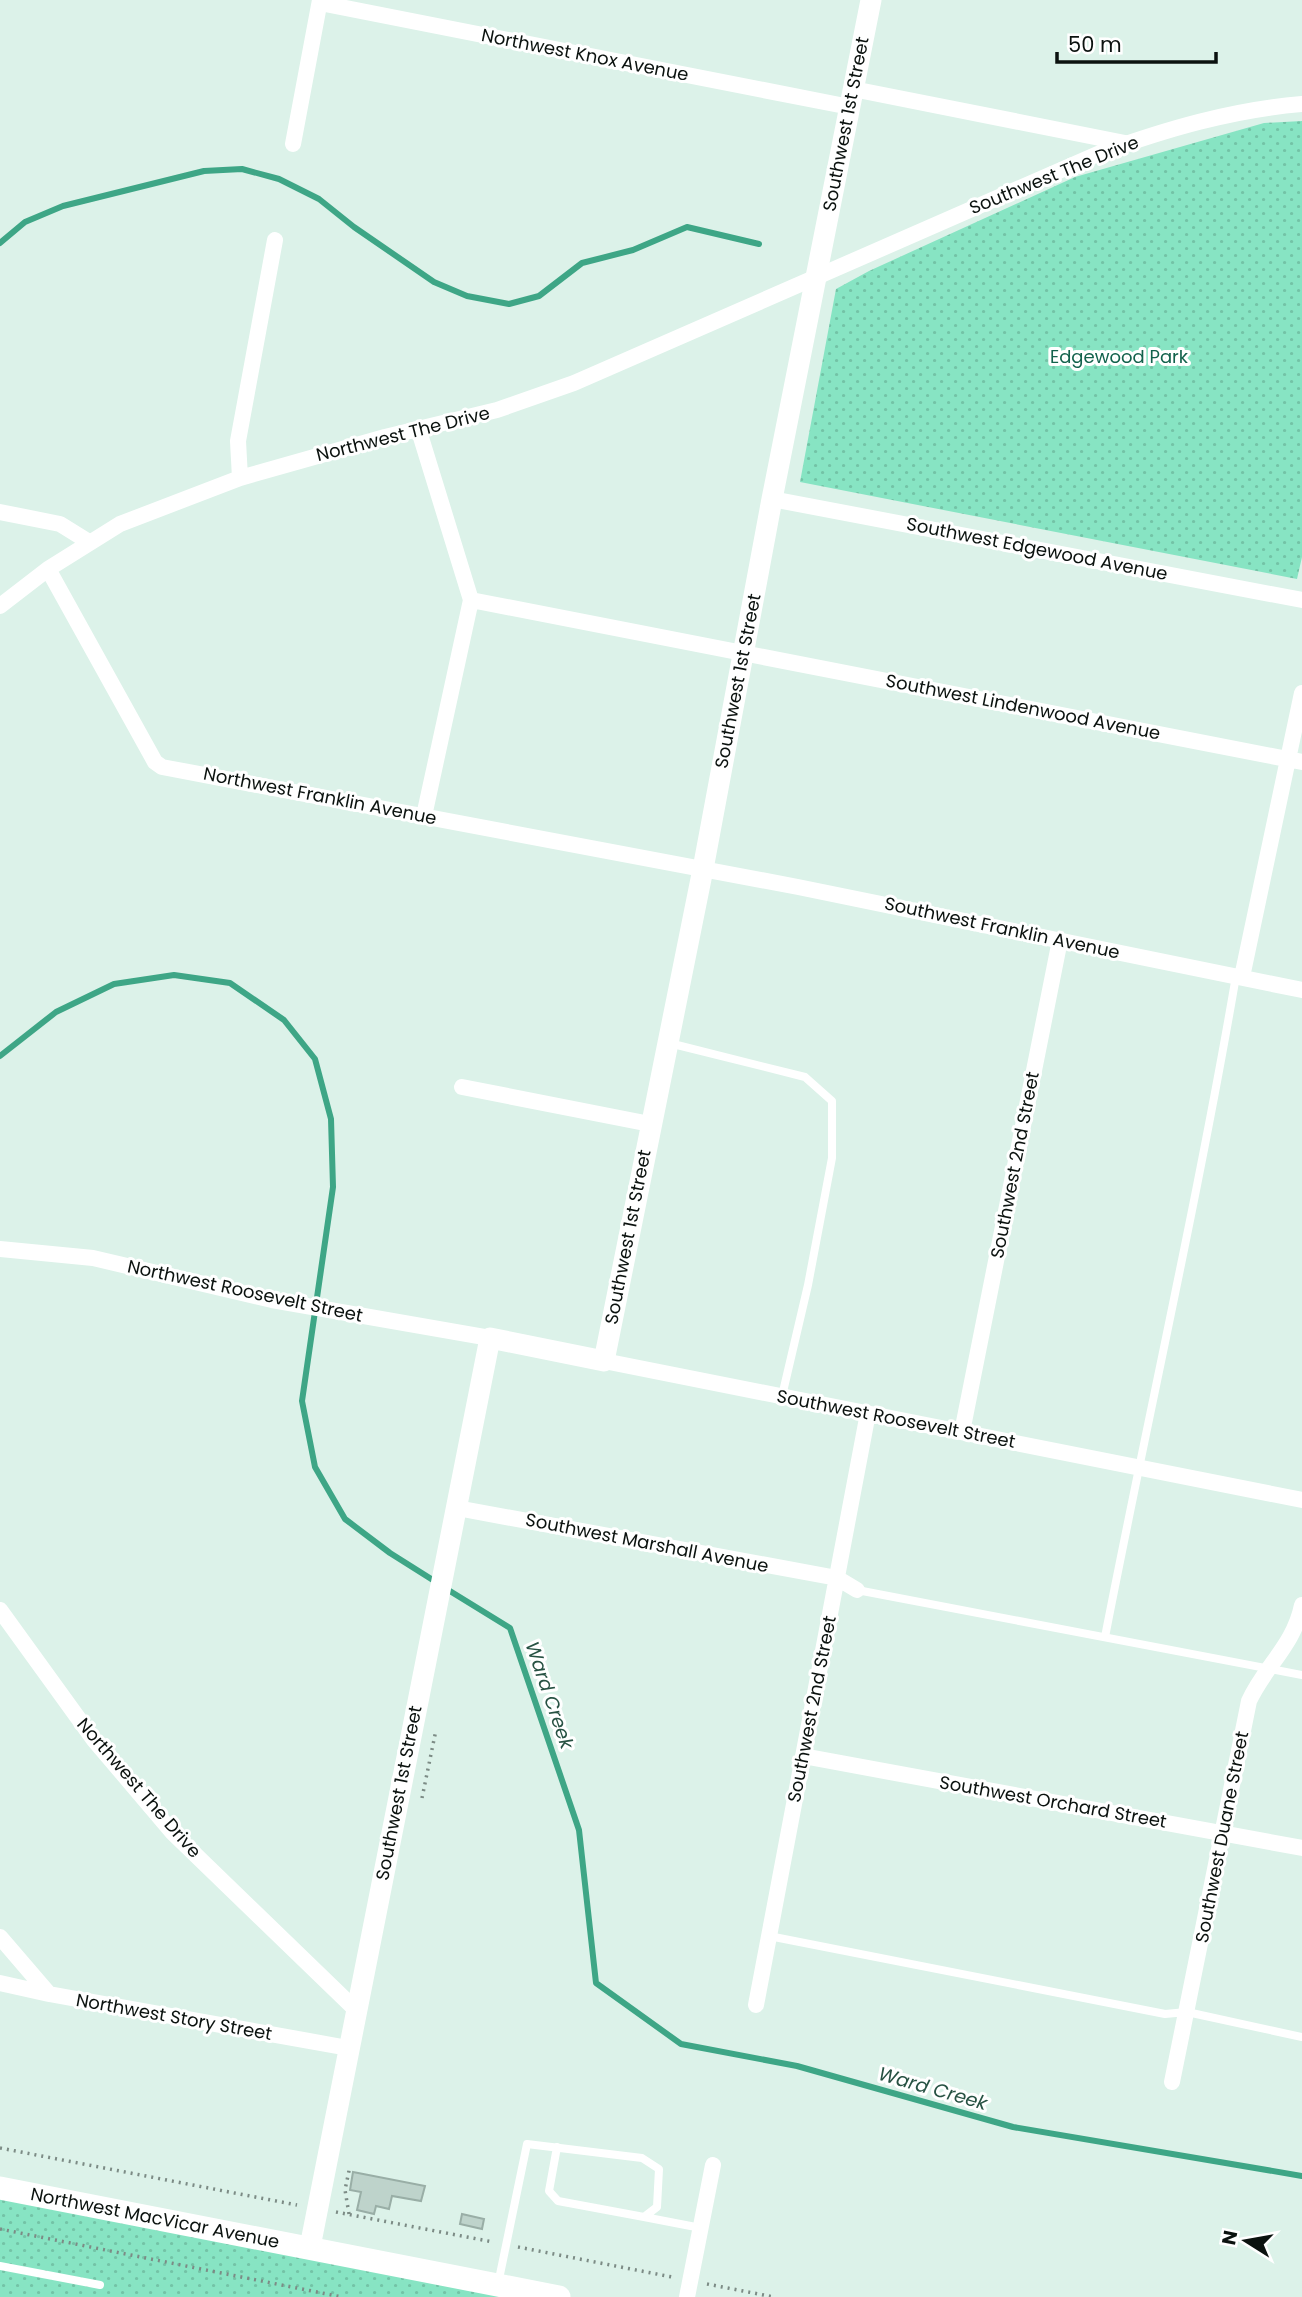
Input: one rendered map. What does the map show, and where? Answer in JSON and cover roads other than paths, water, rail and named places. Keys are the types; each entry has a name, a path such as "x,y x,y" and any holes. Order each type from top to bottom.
{"main road":[{"name":"Northwest MacVicar Avenue","path":"0,2188 559,2297"}],"street":[{"name":"Southwest 1st Street","path":"604,1361 703,869 772,499 871,0"},
{"name":"Northwest Knox Avenue","path":"320,2 851,98 1127,143"},
{"path":"293,144 320,2"},
{"name":"Southwest The Drive","path":"816,276 1127,143 1191,123 1255,108 1302,104"},
{"path":"240,478 237,441 275,240"},
{"name":"Northwest The Drive","path":"0,606 48,569 120,524 240,478 497,410 574,383 816,276"},
{"path":"419,431 471,600 424,816"},
{"name":"Southwest Edgewood Avenue","path":"772,499 1302,600"},
{"path":"0,512 60,524 89,542"},
{"name":"Northwest Franklin Avenue","path":"48,569 155,762 162,766 703,869"},
{"name":"Southwest Lindenwood Avenue","path":"471,600 1295,761"},
{"path":"1239,977 1295,761 1302,693"},
{"name":"Southwest Franklin Avenue","path":"703,869 1302,989"},
{"name":"Southwest 2nd Street","path":"962,1432 1060,940"},
{"path":"462,1087 650,1124"},
{"name":"Northwest Roosevelt Street","path":"0,1249 93,1258 272,1300 490,1339"},
{"name":"Southwest 1st Street","path":"310,2247 490,1339"},
{"name":"Southwest Roosevelt Street","path":"490,1339 1302,1500"},
{"name":"Southwest 2nd Street","path":"756,2005 868,1413"},
{"name":"Southwest Marshall Avenue","path":"457,1508 837,1578"},
{"path":"837,1578 857,1590"},
{"name":"Southwest Duane Street","path":"1172,2082 1249,1701 1259,1680 1278,1658 1292,1635 1302,1605"},
{"name":"Northwest The Drive","path":"0,1610 94,1740 173,1833 356,2010"},
{"name":"Southwest Orchard Street","path":"803,1756 1302,1849"},
{"path":"0,1937 49,1994"},
{"name":"Northwest Story Street","path":"0,1983 348,2048"},
{"path":"687,2297 713,2165"}],"lane":[{"path":"1105,1637 1138,1467 1181,1274 1239,977"},
{"path":"667,1043 805,1077 832,1101 832,1158 808,1285 782,1396"},
{"path":"857,1590 1302,1675"},
{"path":"769,1936 1165,2014 1187,2012 1302,2037"},
{"path":"498,2285 527,2144 642,2158 659,2169 657,2207 644,2217"},
{"path":"556,2147 549,2192 558,2201 701,2228"},
{"path":"0,2266 100,2285"}],"waterway":[{"path":"0,243 25,222 63,206 204,171 242,169 279,179 319,199 354,227 434,282 467,296 509,304 539,296 582,263 633,250 687,227 759,244"},
{"name":"Ward Creek","path":"0,1056 56,1012 114,984 174,975 230,983 284,1020 315,1059 331,1119 333,1187 302,1401 315,1467 345,1519 390,1553 436,1582"},
{"name":"Ward Creek","path":"445,1588 510,1628 579,1830 596,1983 681,2044 797,2066 1013,2127 1302,2176"}],"park label":[{"name":"Edgewood Park","path":"1119,357"}]}
